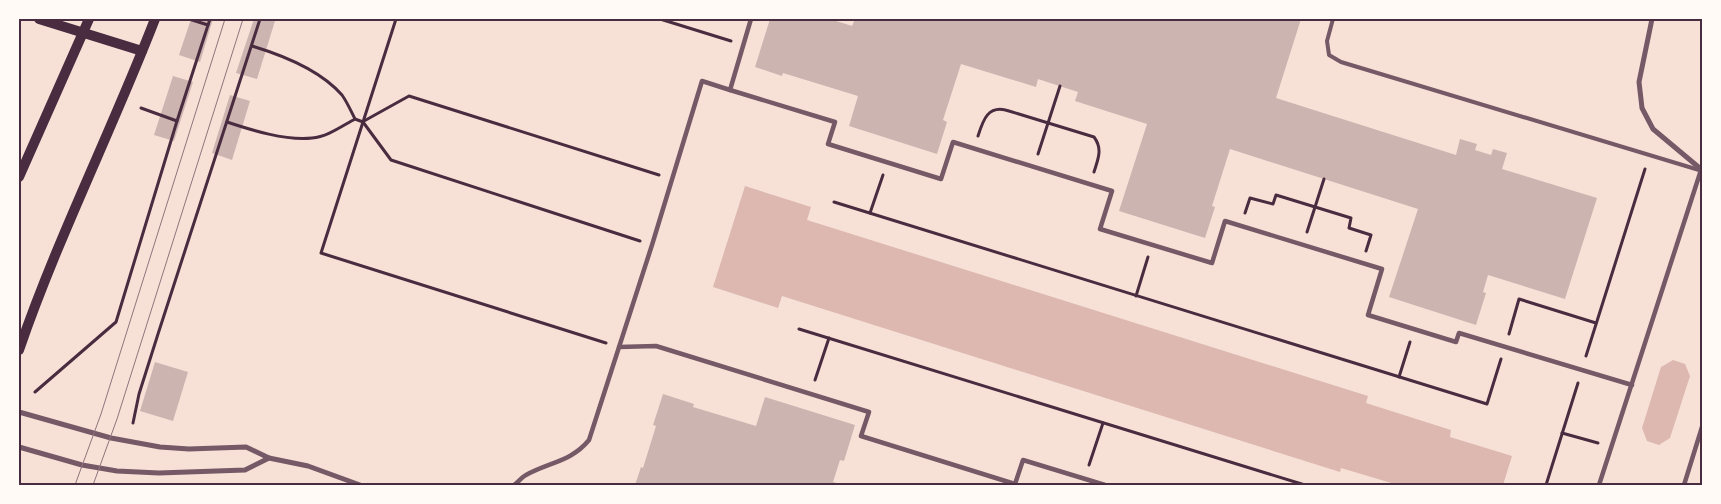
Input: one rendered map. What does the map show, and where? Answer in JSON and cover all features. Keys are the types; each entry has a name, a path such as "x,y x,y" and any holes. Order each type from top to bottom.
{"main road":[{"path":"39,19 142,51"},
{"path":"19,177 89,19"},
{"path":"19,350 37,298 155,19"}],"street":[{"path":"730,90 751,19"},
{"path":"1599,485 1702,170 1652,128 1642,108 1639,82 1652,19"},
{"path":"514,485 525,475 568,458 580,450 589,440 652,245 702,81 834,122 828,144 941,179 952,142 1112,191 1100,229 1212,263 1225,221 1382,269 1368,315 1456,342 1459,333 1632,385"},
{"path":"619,347 656,346 869,412 862,436 1015,484 1023,460 1105,485"},
{"path":"19,412 93,434 160,447 189,449 246,447 269,458 308,466 360,485"},
{"path":"1684,485 1702,427"},
{"path":"19,447 82,465 117,471 159,473 245,470 269,458"}],"lane":[{"path":"1333,19 1326,41 1329,55 1341,62 1702,170"}],"path":[{"path":"189,19 208,25"},
{"path":"35,392 116,322 210,19"},
{"path":"133,423 139,394 260,19"},
{"path":"396,19 321,253 619,347"},
{"path":"660,19 743,45"},
{"path":"252,46 308,69 326,80 343,97 355,119 363,122 390,160 652,245"},
{"path":"1034,167 1060,86"},
{"path":"363,122 409,96 672,179"},
{"path":"141,108 177,121"},
{"path":"975,148 984,119 992,111 1004,109 1094,137 1098,142 1100,155 1090,184"},
{"path":"227,122 290,138 313,138 334,131 355,119"},
{"path":"1546,485 1650,155"},
{"path":"870,213 887,162"},
{"path":"1303,245 1324,179"},
{"path":"1241,226 1250,198 1273,204 1276,195 1351,218 1349,228 1371,235 1362,263"},
{"path":"834,202 1487,404"},
{"path":"1136,296 1152,245"},
{"path":"1519,299 1596,323"},
{"path":"799,329 1305,485"},
{"path":"1399,377 1414,329"},
{"path":"811,394 829,338"},
{"path":"1085,479 1103,422"},
{"path":"1562,433 1611,448"}],"shaded area":[{"path":"745,186 811,207 807,220 1368,396 1366,403 1451,430 1450,437 1512,456 1503,485 1398,485 1341,468 1340,472 782,296 778,308 713,287"},
{"path":"1673,360 1685,364 1690,376 1670,438 1659,445 1647,441 1642,428 1661,367"}],"building":[{"path":"191,19 213,19 200,62 179,55"},
{"path":"254,19 275,21 257,79 236,73"},
{"path":"770,19 830,19 852,26 855,19 1301,19 1276,98 1456,155 1460,139 1477,144 1475,150 1491,155 1493,149 1507,153 1502,169 1597,198 1565,299 1488,275 1483,292 1486,293 1476,325 1389,297 1418,209 1230,149 1212,206 1215,207 1205,238 1119,211 1147,124 1075,101 1078,92 1038,79 1036,87 961,64 943,120 947,122 937,154 849,126 858,96 783,73 782,76 755,67"},
{"path":"173,76 193,82 174,141 154,135"},
{"path":"230,95 250,101 232,160 212,153"},
{"path":"155,362 188,372 173,421 140,411"},
{"path":"663,394 694,404 693,407 756,426 765,397 855,425 844,461 840,460 833,482 843,485 635,485 641,467 643,468 656,426 653,425"}],"tram line":[{"path":"75,485 101,414 225,19"},
{"path":"93,485 117,419 243,19"}]}
